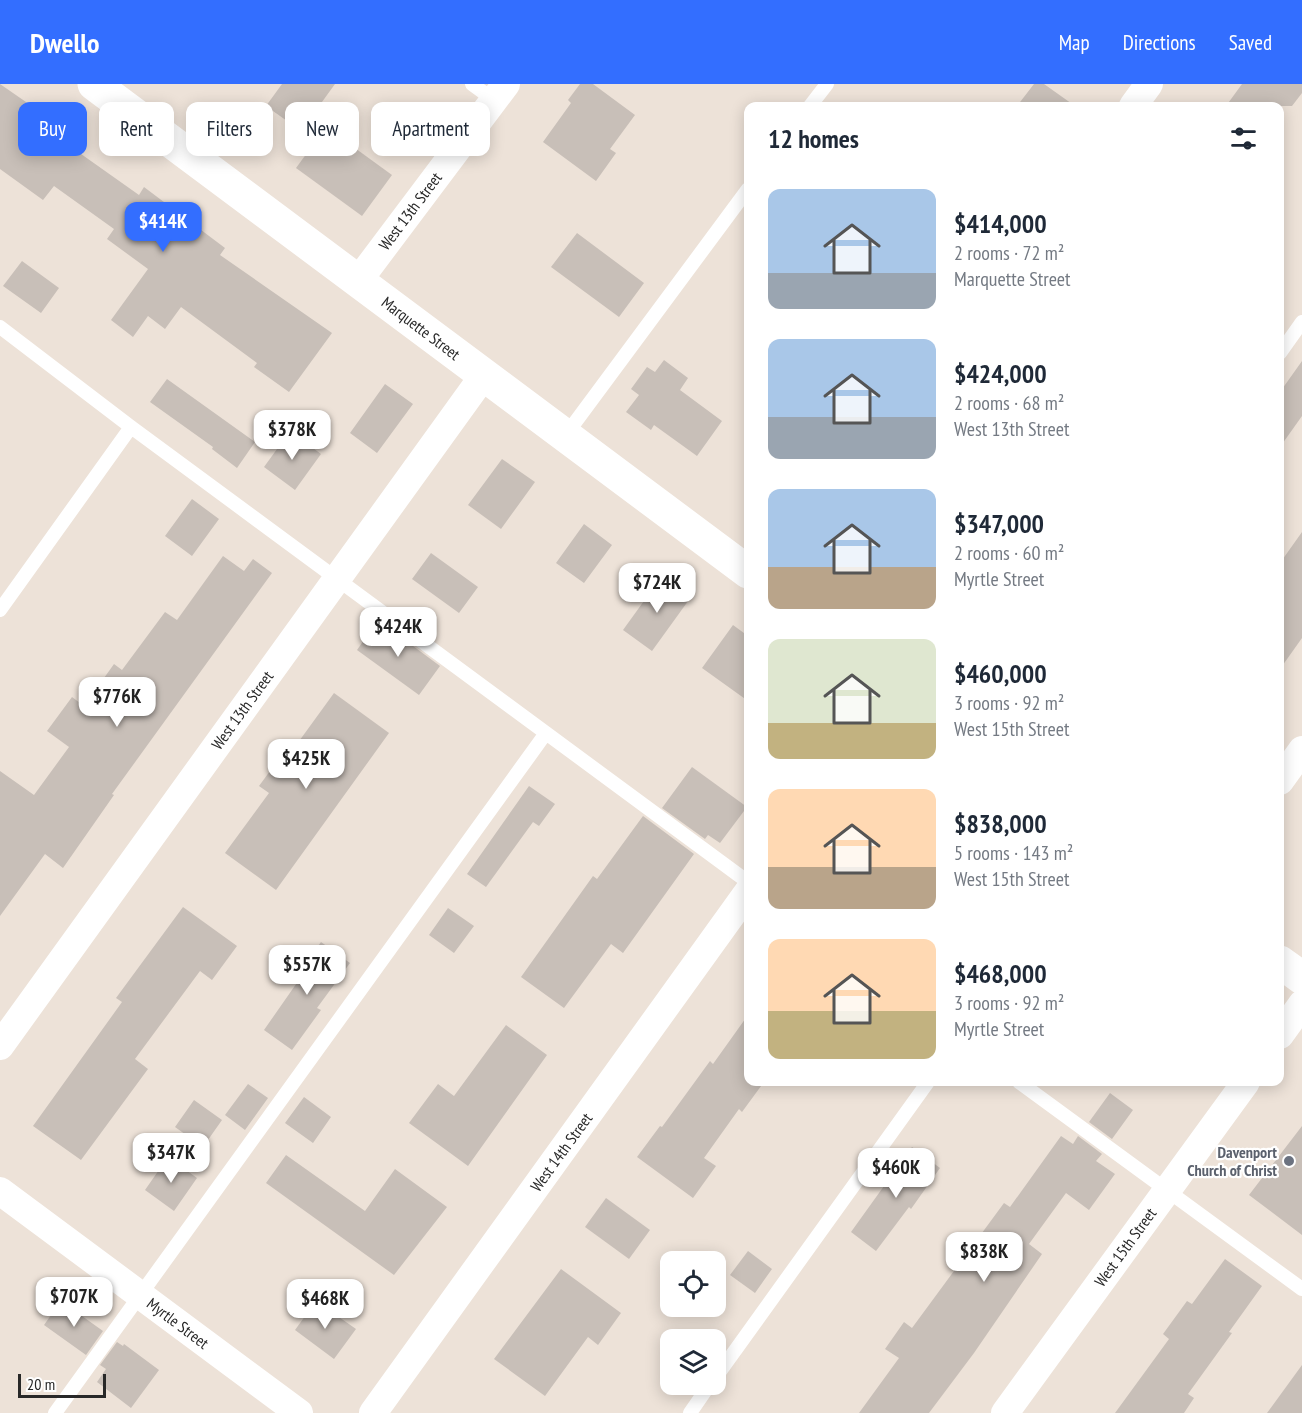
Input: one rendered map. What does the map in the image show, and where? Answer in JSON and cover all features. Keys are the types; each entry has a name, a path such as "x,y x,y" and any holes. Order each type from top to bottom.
{"street":[{"name":"Marquette Street","path":"94,84 744,569"},
{"path":"1136,102 1149,84"},
{"name":"West 13th Street","path":"358,281 491,89"},
{"name":"West 13th Street","path":"0,1046 484,375"},
{"path":"1284,775 1302,750"},
{"name":"West 14th Street","path":"373,1413 744,898"},
{"path":"1284,965 1302,978"},
{"path":"1284,1029 1302,1004"},
{"name":"West 15th Street","path":"1005,1413 1243,1086"},
{"name":"Myrtle Street","path":"0,1191 299,1413"}],"lane":[{"path":"813,102 826,84"},
{"path":"565,436 744,194"},
{"path":"1284,347 1302,322"},
{"path":"0,327 131,427 744,879"},
{"path":"0,610 131,427"},
{"path":"55,1413 546,733"},
{"path":"726,1363 925,1086"},
{"path":"1024,1086 1302,1289"},
{"path":"690,1413 702,1395"}],"building":[{"path":"0,84 26,102 18,102 18,156 84,156 139,195 144,187 225,248 220,255 332,333 289,392 254,367 257,363 181,307 165,329 148,316 133,337 111,320 148,269 107,239 114,229 54,186 43,200 0,169"},
{"path":"282,84 335,84 322,102 285,102 285,120 273,111 273,102 269,102"},
{"path":"580,84 593,84 635,115 610,149 616,153 596,181 543,142 571,103 568,100"},
{"path":"1034,84 1044,84 1069,102 1020,102"},
{"path":"1242,84 1302,84 1302,93 1292,106 1284,106 1284,102 1229,102"},
{"path":"359,151 392,175 362,216 296,168 305,156 359,156"},
{"path":"577,233 644,283 619,317 551,267"},
{"path":"22,261 59,288 41,313 3,286"},
{"path":"664,360 688,378 680,390 722,421 697,456 654,425 651,430 626,412 639,395 631,389 647,367 655,372"},
{"path":"1302,361 1302,416 1284,441 1284,386"},
{"path":"167,379 255,442 237,468 212,449 213,447 150,402"},
{"path":"385,384 413,404 377,453 350,433"},
{"path":"290,431 321,454 295,490 264,467"},
{"path":"502,459 535,482 501,529 468,505"},
{"path":"192,499 219,519 192,556 165,536"},
{"path":"584,524 612,545 584,583 556,563"},
{"path":"1302,532 1302,638 1284,663 1284,557"},
{"path":"431,553 478,587 459,613 412,579"},
{"path":"223,556 244,571 253,559 272,573 112,794 114,795 63,868 45,854 0,916 0,771 34,795 69,747 47,731 72,697 84,706 114,664 122,670 165,612 177,620"},
{"path":"662,576 691,597 652,651 623,630"},
{"path":"378,620 440,666 419,695 357,650"},
{"path":"733,625 744,633 744,698 702,668"},
{"path":"334,693 389,733 276,890 225,853 269,793 259,786 284,752 289,755"},
{"path":"692,767 744,805 744,811 720,843 708,835 705,839 662,808"},
{"path":"529,786 555,804 539,826 533,822 486,887 467,874"},
{"path":"643,816 694,854 623,953 611,944 564,1008 521,977 593,876 597,879"},
{"path":"183,907 237,946 212,980 200,971 135,1059 148,1069 81,1160 33,1126 122,1002 116,998"},
{"path":"448,908 474,926 454,953 429,935"},
{"path":"321,942 350,963 317,1008 321,1010 292,1050 264,1030 301,977 298,974"},
{"path":"744,1021 744,1086 761,1086 742,1112 739,1109 704,1158 716,1166 693,1198 637,1157 710,1061 713,1064"},
{"path":"506,1025 547,1055 468,1166 409,1123 438,1084 454,1096"},
{"path":"248,1084 268,1098 245,1130 225,1115"},
{"path":"1110,1093 1133,1110 1112,1139 1089,1122"},
{"path":"304,1097 331,1117 313,1143 285,1123"},
{"path":"194,1100 222,1120 203,1147 175,1127"},
{"name":"Davenport Church of Christ","path":"1302,1126 1302,1235 1249,1195"},
{"path":"1061,1136 1073,1144 1078,1136 1102,1154 1096,1161 1115,1174 1089,1210 1066,1193 1029,1244 1042,1254 974,1353 929,1413 859,1413 899,1358 885,1349 904,1322 912,1328 1004,1203 1010,1207"},
{"path":"912,1147 940,1168 911,1209 909,1207 876,1251 851,1232"},
{"path":"286,1155 365,1211 395,1169 447,1207 394,1275 266,1183"},
{"path":"168,1157 197,1178 174,1211 145,1190"},
{"path":"606,1198 650,1230 629,1259 585,1227"},
{"path":"748,1251 772,1269 755,1293 730,1275"},
{"path":"1225,1259 1262,1286 1229,1332 1232,1333 1188,1394 1194,1398 1184,1413 1115,1413 1169,1339 1163,1334 1187,1301 1192,1304"},
{"path":"561,1269 621,1313 598,1345 588,1337 545,1396 494,1359"},
{"path":"61,1301 103,1331 86,1355 44,1325"},
{"path":"316,1301 356,1329 334,1359 295,1330"},
{"path":"117,1342 123,1346 124,1344 159,1370 131,1408 97,1382 106,1369 100,1365"},
{"path":"1302,1365 1302,1413 1267,1413"}],"place":[{"name":"Davenport Church of Christ","path":"1289,1161"}]}
